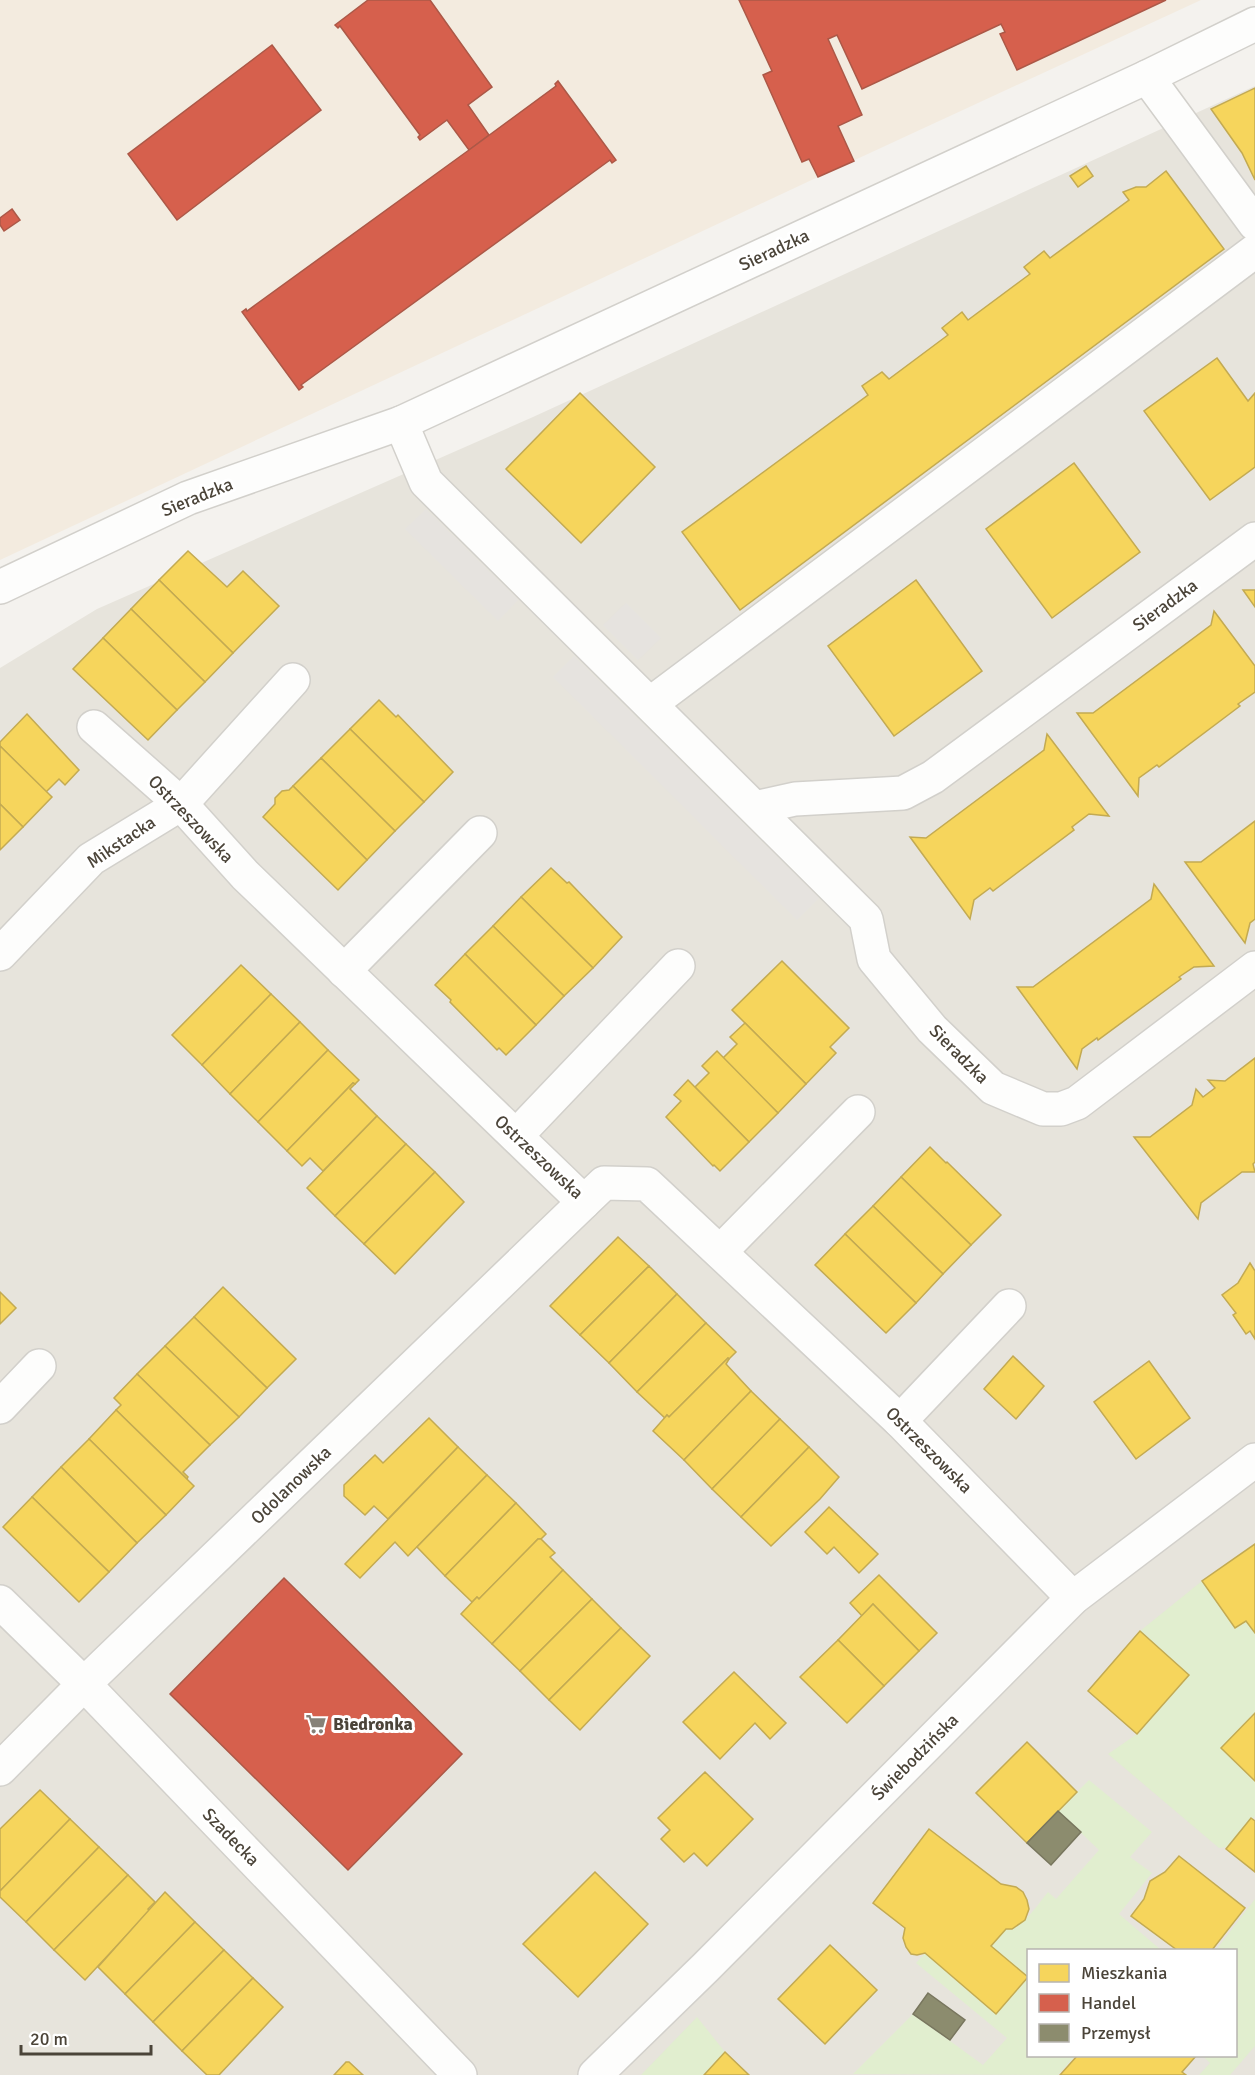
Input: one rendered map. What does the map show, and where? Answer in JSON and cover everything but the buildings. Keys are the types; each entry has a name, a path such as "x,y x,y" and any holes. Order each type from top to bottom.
{"street":[{"name":"Sieradzka","path":"0,587 188,498 400,423 1255,24"},
{"path":"1147,76 1255,224"},
{"path":"650,704 1255,250"},
{"name":"Sieradzka","path":"400,423 426,482 866,919 874,959 932,1029 993,1088 1043,1109 1061,1109 1077,1103 1255,968"},
{"name":"Sieradzka","path":"755,808 795,799 903,793 933,777 1255,539"},
{"name":"Mikstacka","path":"0,954 91,859 180,804 292,680"},
{"name":"Ostrzeszowska","path":"94,727 180,804 245,875 584,1202 604,1183 647,1184 900,1420 1073,1598"},
{"path":"345,971 480,833"},
{"path":"516,1136 678,966"},
{"path":"720,1252 858,1112"},
{"name":"Odolanowska","path":"0,1769 84,1684 584,1202"},
{"path":"900,1420 1009,1306"},
{"path":"0,1407 39,1366"},
{"name":"Świebodzińska","path":"595,2075 1073,1598 1255,1460"},
{"name":"Szadecka","path":"0,1602 84,1684 460,2075"}],"shaded area":[{"path":"0,0 1201,0 0,560"},
{"path":"1255,86 1255,2075 0,2075 0,668 97,609 533,417"},
{"path":"426,509 518,600 498,621 405,529"},
{"path":"626,603 661,638 638,660 603,625"},
{"path":"574,656 819,898 797,920 553,677"}],"green space":[{"path":"1202,1581 1235,1628 1246,1621 1255,1633 1255,1816 1227,1847 1219,1848 1108,1754 1137,1734 1189,1675 1140,1631"},
{"path":"1089,1780 1152,1832 1130,1857 1152,1873 1119,1914 1160,1949 1027,1949 1027,1976 991,1946 1006,1929 1024,1921 1048,1892 1056,1899 1099,1850 1058,1811"},
{"path":"1255,1899 1255,2046 1230,2075 1199,2075 1210,2063 1204,2057 1237,2057 1237,1949 1217,1949"},
{"path":"925,1953 1027,1977 1027,2057 1074,2057 1058,2075 853,2074 913,2014 983,2065 1007,2038 916,1963"},
{"path":"697,2017 725,2052 704,2075 641,2075"}],"place":[{"name":"Biedronka","path":"316,1724"}]}
